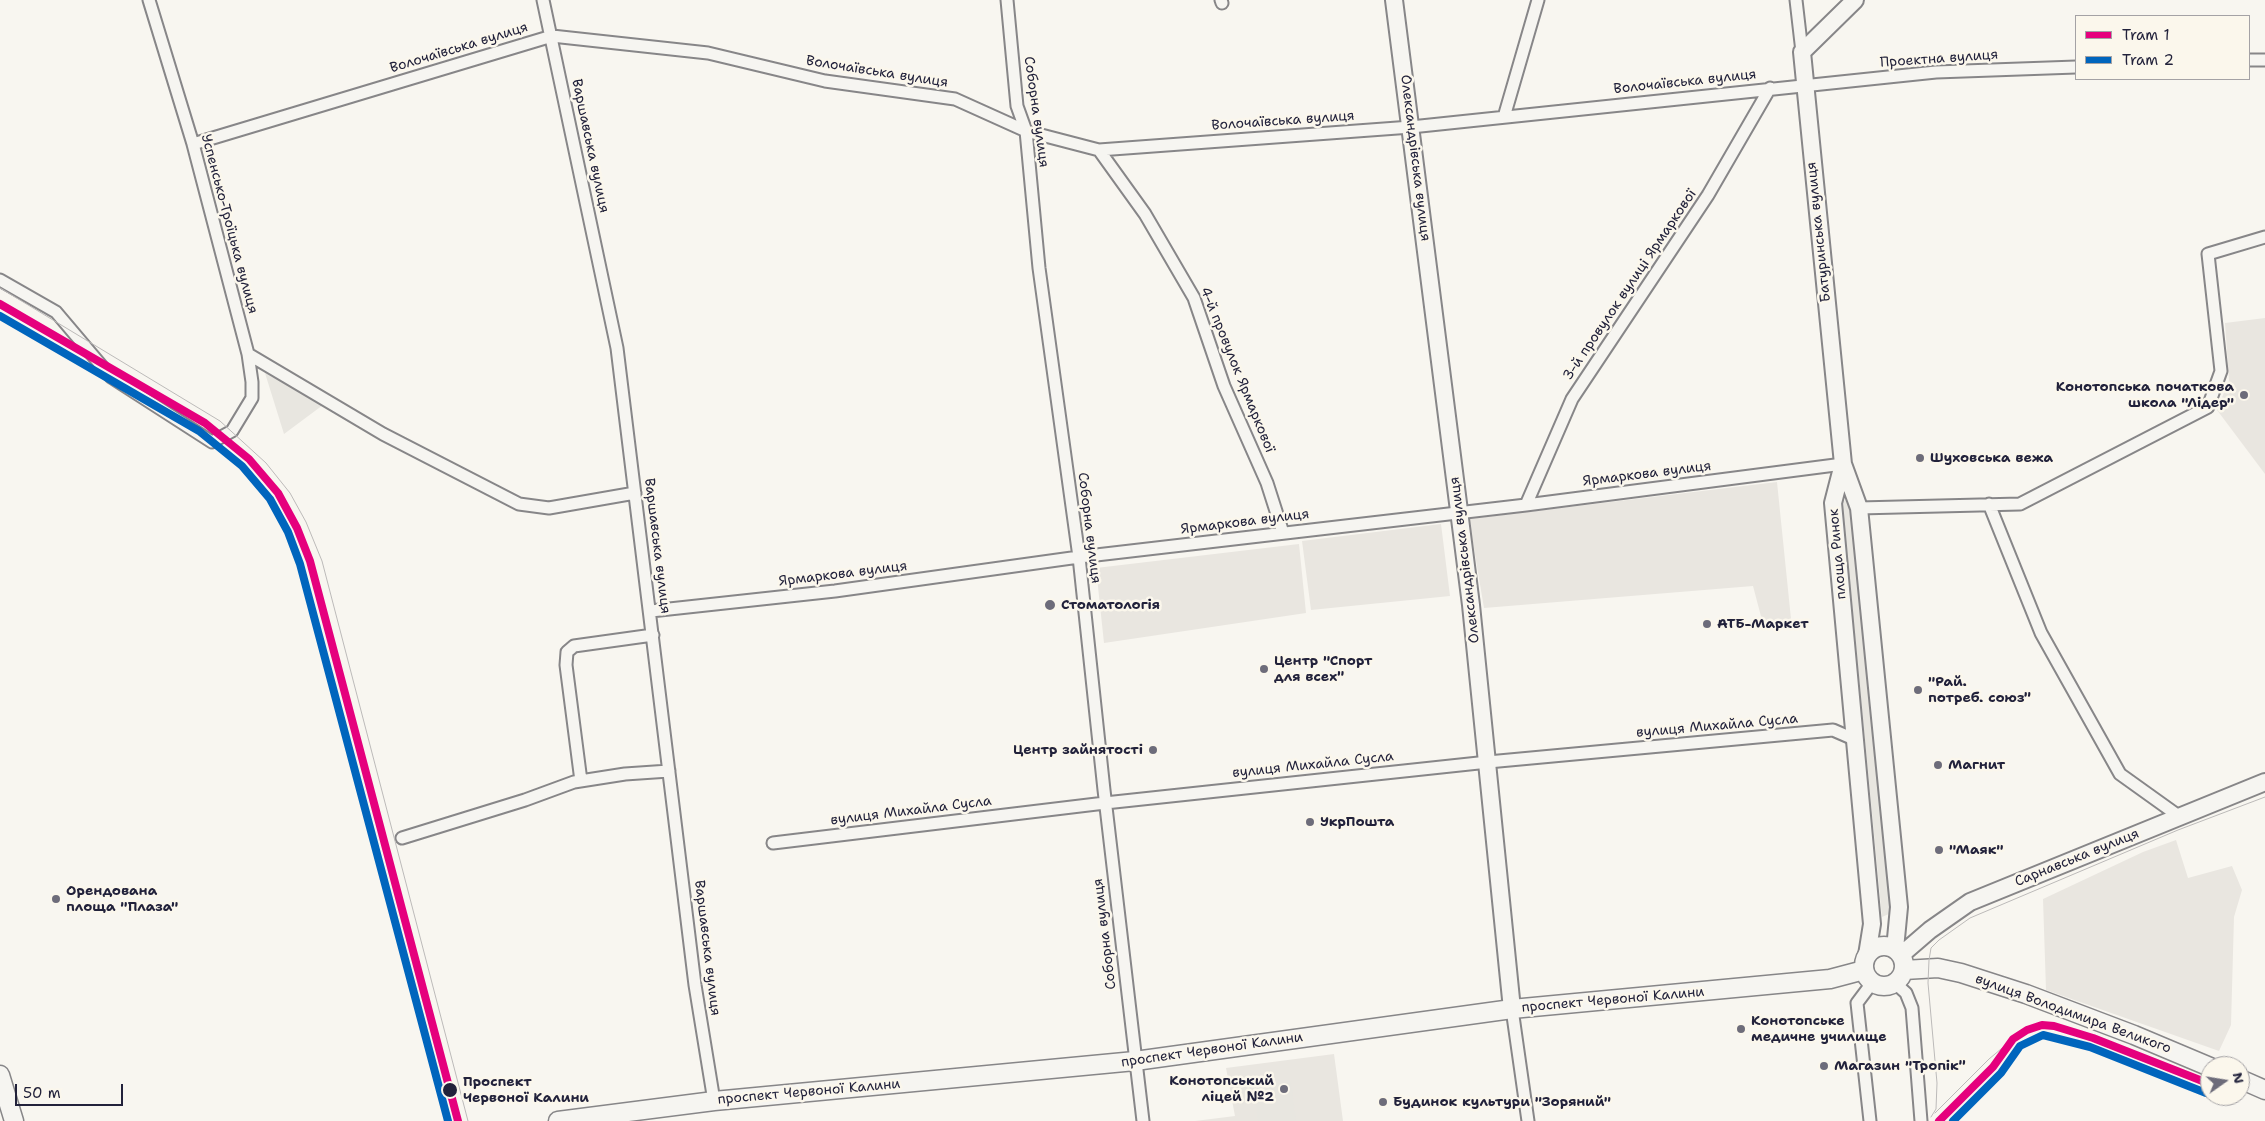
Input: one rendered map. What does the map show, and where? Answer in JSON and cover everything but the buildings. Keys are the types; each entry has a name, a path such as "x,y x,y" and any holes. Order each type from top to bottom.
{"main road":[{"name":"Олександрівська вулиця","path":"1394,0 1459,512 1488,762 1512,1009"},
{"path":"1802,52 1855,0"},
{"name":"Батуринська вулиця","path":"1802,52 1843,464"},
{"name":"площа Ринок","path":"1843,464 1859,508 1899,907 1899,964"},
{"name":"площа Ринок","path":"1843,464 1833,502 1872,924 1867,969"},
{"name":"Сарнавська вулиця","path":"1899,964 1930,930 1970,902 2265,782"},
{"path":"1880,946 1899,964 1879,986 1867,969 1880,946"},
{"name":"вулиця Володимира Великого","path":"1899,964 1938,968 1961,973 2044,1001 2200,1063"},
{"name":"проспект Червоної Калини","path":"558,1121 714,1101 1135,1061 1512,1009 1830,979 1867,969"},
{"path":"0,1076 14,1121"},
{"path":"2250,1083 2265,1090"}],"street":[{"name":"Успенсько-Троїцька вулиця","path":"0,280 56,312 111,377 212,442 232,431 252,398 248,354 193,144 149,0"},
{"name":"Варшавська вулиця","path":"543,0 618,348 695,985 714,1101"},
{"name":"Соборна вулиця","path":"1007,0 1017,106 1026,131 1039,268 1079,557 1105,803 1143,1121"},
{"path":"1504,117 1538,0"},
{"name":"Батуринська вулиця","path":"1796,0 1802,52"},
{"name":"Волочаївська вулиця","path":"193,144 552,36 708,53 825,81 955,99 1026,131 1099,150 1411,127 1770,88 1804,86"},
{"path":"2250,60 2265,60"},
{"name":"Проектна вулиця","path":"1804,86 1936,72 2075,66"},
{"name":"3-й провулок вулиці Ярмаркової","path":"1526,504 1572,399 1708,195 1770,88"},
{"name":"4-й провулок Ярмаркової","path":"1099,150 1145,214 1194,298 1224,386 1268,483 1283,533"},
{"path":"1859,508 2020,504 2208,407 2221,371 2208,254 2265,237"},
{"path":"248,354 383,434 519,504 550,508 635,494"},
{"name":"Ярмаркова вулиця","path":"651,611 835,591 1079,557 1843,464"},
{"path":"1989,504 2041,633 2120,774 2180,817"},
{"path":"582,781 566,665 567,652 574,646 653,635"},
{"name":"вулиця Михайла Сусла","path":"773,843 1105,803 1488,762 1833,730 1856,740"},
{"path":"402,838 582,781 625,774 669,772"},
{"path":"1899,964 1906,993 1912,1008 1921,1121"},
{"path":"1867,969 1857,1003 1870,1121"},
{"name":"Олександрівська вулиця","path":"1512,1009 1528,1121"}],"shaded area":[{"name":"Конотопська початкова школа \"Лідер\"","path":"2265,318 2265,474 2217,410 2229,380 2225,323"},
{"path":"265,373 323,405 284,434"},
{"path":"1777,482 1791,619 1763,624 1753,586 1484,608 1469,519"},
{"path":"1847,499 1851,501 1891,913 1882,917 1842,502"},
{"path":"1441,524 1450,596 1311,610 1302,541"},
{"path":"1299,544 1306,613 1104,643 1096,568"},
{"path":"2176,840 2188,878 2232,866 2242,890 2234,917 2231,1025 2219,1051 2046,990 2043,899 2143,852"},
{"name":"Конотопський ліцей №2","path":"1334,1054 1343,1121 1195,1121 1235,1116 1226,1068"},
{"path":"1291,1082 1296,1121 1258,1121 1253,1086"}],"tram line":[{"path":"0,288 220,421 266,463 290,493 306,522 322,561 468,1121"},
{"name":"1","path":"0,304 205,423 249,459 278,493 297,528 310,561 458,1121"},
{"name":"2","path":"0,316 199,431 242,466 270,499 288,532 300,564 448,1121"},
{"path":"1931,1117 1936,1109 1937,1083 1928,983 1929,960 1931,948 1939,940 1970,918 2178,830 2265,797"},
{"name":"1","path":"1939,1121 1993,1067 2013,1039 2027,1030 2042,1025 2054,1026 2093,1038 2200,1080"},
{"name":"2","path":"1953,1121 2001,1073 2020,1046 2043,1035 2090,1047 2200,1091"},
{"path":"1935,1113 1989,1059 2013,1039"}],"place":[{"name":"Конотопська початкова школа \"Лідер\"","path":"2244,395"},
{"name":"Шуховська вежа","path":"1920,458"},
{"name":"Стоматологія","path":"1050,605"},
{"name":"АТБ-Маркет","path":"1707,624"},
{"name":"Центр \"Спорт для всех\"","path":"1264,669"},
{"name":"\"Рай. потреб. союз\"","path":"1918,690"},
{"name":"Центр зайнятості","path":"1153,750"},
{"name":"Магнит","path":"1938,765"},
{"name":"УкрПошта","path":"1310,822"},
{"name":"\"Маяк\"","path":"1939,850"},
{"name":"Орендована площа \"Плаза\"","path":"56,899"},
{"name":"Конотопське медичне училище","path":"1741,1029"},
{"name":"Магазин \"Тропік\"","path":"1824,1066"},
{"name":"Конотопський ліцей №2","path":"1284,1089"},
{"name":"Проспект Червоної Калини","path":"450,1090"},
{"name":"Будинок культури \"Зоряний\"","path":"1383,1102"}]}
